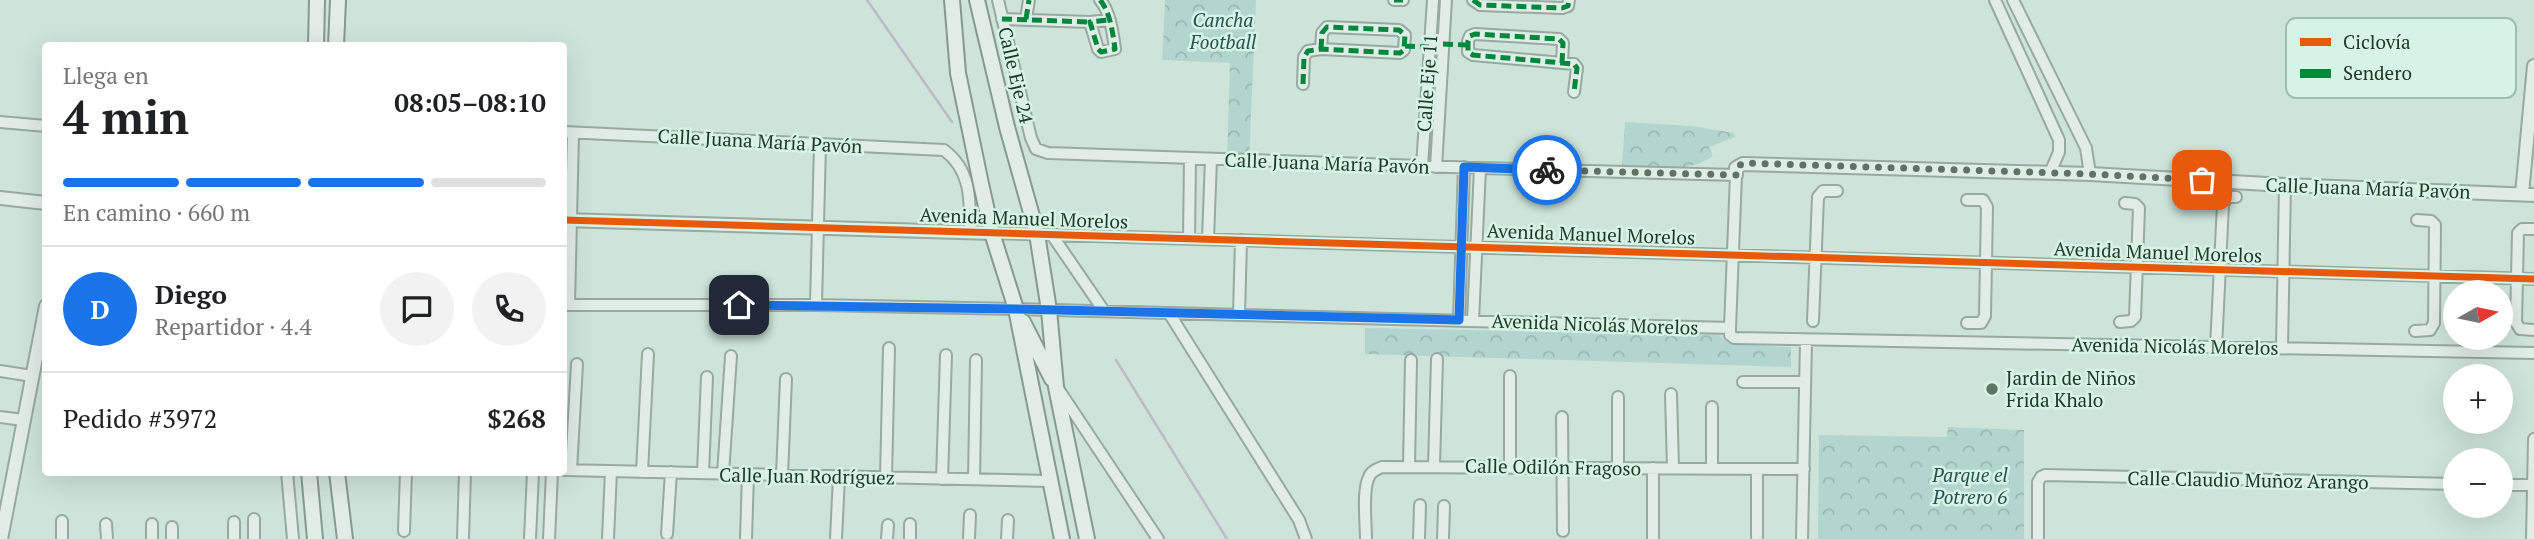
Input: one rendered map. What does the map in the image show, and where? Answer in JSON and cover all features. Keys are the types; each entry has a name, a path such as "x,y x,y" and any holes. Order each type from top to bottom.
{"main road":[{"path":"316,42 317,0"},
{"path":"336,42 338,0"},
{"path":"952,0 958,73 992,233 1016,309 1062,539"},
{"path":"986,0 979,7 1007,127 1037,234 1049,310 1056,387 1087,539"},
{"path":"1016,309 1056,387"},
{"path":"309,476 315,539"},
{"path":"337,476 345,539"}],"street":[{"name":"Calle Eje 24","path":"998,0 1031,138 1036,149"},
{"path":"1026,19 1029,0"},
{"path":"1090,22 1098,49 1105,53 1115,49 1109,20 1100,0"},
{"path":"1394,0 1403,0"},
{"name":"Calle Eje 11","path":"1422,166 1433,0"},
{"path":"1436,167 1446,0"},
{"path":"1473,0 1480,5 1562,8 1568,6 1569,0"},
{"path":"1995,0 2059,140 2059,152 2050,173"},
{"path":"2013,0 2086,148 2090,174"},
{"path":"1002,19 1090,22 1109,20"},
{"path":"1303,84 1306,53 1311,50 1398,54 1403,52 1405,35 1399,30 1330,26 1323,30 1321,49"},
{"path":"1562,63 1563,43 1559,39 1475,34 1468,38 1469,54 1472,55 1576,65 1574,92"},
{"path":"1443,44 1467,44"},
{"path":"1405,46 1429,47"},
{"path":"2528,194 2534,66"},
{"path":"0,122 42,126"},
{"path":"567,220 568,133"},
{"name":"Calle Juana María Pavón","path":"568,133 944,150 954,157 963,170 968,185 970,232"},
{"path":"816,305 820,145"},
{"name":"Calle Juana María Pavón","path":"1036,149 1048,153 1190,159 1736,175 1736,168 1743,163 2090,174 2285,186 2528,194"},
{"path":"1189,239 1190,159"},
{"path":"1208,239 1211,159"},
{"path":"1459,320 1464,167"},
{"path":"1474,321 1480,169"},
{"path":"1730,328 1736,175"},
{"path":"2282,348 2285,186"},
{"path":"1813,321 1819,195 1823,191 1837,191"},
{"path":"2216,348 2223,204 2228,197 2236,197"},
{"path":"0,198 42,203"},
{"path":"1967,200 1983,200 1987,204 1985,319 1981,323 1967,323"},
{"path":"2120,322 2131,321 2135,317 2138,267 2139,208 2135,204 2125,203"},
{"name":"Avenida Manuel Morelos","path":"567,220 2534,279"},
{"path":"2415,331 2430,330 2433,326 2435,276 2435,225 2431,221 2417,220"},
{"path":"2534,229 2522,229 2518,233 2516,325 2520,329 2534,330"},
{"path":"1052,234 1104,311"},
{"path":"1239,315 1241,240"},
{"name":"Avenida Nicolás Morelos","path":"567,305 816,305 1104,311 1730,328 1730,335 1734,338 2534,353"},
{"path":"1169,313 1299,520 1306,539"},
{"path":"1,538 42,326"},
{"path":"1802,539 1806,340"},
{"path":"886,477 888,348"},
{"path":"642,472 648,354"},
{"path":"942,479 946,355"},
{"path":"723,474 731,356"},
{"path":"1434,466 1437,359"},
{"path":"974,480 976,360"},
{"path":"1409,466 1411,360"},
{"path":"567,470 577,364"},
{"path":"0,371 32,376"},
{"path":"1510,376 1510,467"},
{"path":"703,473 706,377"},
{"path":"782,475 786,379"},
{"path":"1743,382 1805,382"},
{"path":"1056,387 1158,539"},
{"path":"1671,394 1673,468"},
{"path":"1618,397 1618,468"},
{"path":"1712,407 1712,468"},
{"path":"0,416 23,420"},
{"path":"1562,417 1563,531"},
{"path":"2532,539 2534,439"},
{"name":"Calle Odilón Fragoso","path":"1366,539 1368,477 1382,467 1804,469"},
{"path":"1653,468 1653,539"},
{"path":"1757,469 1757,537"},
{"name":"Calle Juan Rodríguez","path":"567,470 1050,481"},
{"path":"608,539 611,471"},
{"path":"667,534 671,472"},
{"path":"746,539 748,474"},
{"name":"Calle Claudio Muñoz Arango","path":"2038,539 2038,482 2045,475 2443,484"},
{"path":"287,476 293,539"},
{"path":"404,531 406,476"},
{"path":"463,538 465,476"},
{"path":"530,539 533,476"},
{"path":"549,539 552,476"},
{"path":"836,539 839,476"},
{"path":"2513,485 2533,485"},
{"path":"1419,539 1420,505"},
{"path":"1443,539 1444,506"},
{"path":"969,539 970,515"},
{"path":"254,519 254,539"},
{"path":"1007,539 1008,520"},
{"path":"62,521 62,539"},
{"path":"234,522 234,539"},
{"path":"106,524 107,539"},
{"path":"152,524 152,539"},
{"path":"910,524 910,539"},
{"path":"887,539 888,525"}],"green space":[{"name":"Cancha Football","path":"1165,0 1256,0 1249,161 1227,160 1230,63 1162,60"},
{"path":"1625,122 1692,126 1734,133 1735,137 1709,147 1713,156 1692,165 1669,168 1622,166"},
{"path":"1365,328 1719,335 1730,344 1791,347 1791,367 1365,354"},
{"name":"Parque el Potrero 6","path":"1948,427 2024,430 2024,539 1818,539 1819,435 1947,437"}],"waterway":[{"path":"867,0 952,122"},
{"path":"1116,360 1227,539"}],"marked path":[{"path":"1026,19 1029,0"},
{"path":"1100,0 1109,16 1115,49 1101,52 1090,22 1109,20"},
{"path":"1394,0 1403,0"},
{"path":"1473,0 1480,5 1562,8 1568,6 1569,0"},
{"path":"1002,19 1090,22"},
{"path":"1303,84 1304,57 1308,51 1321,49 1400,53 1404,50 1405,35 1399,30 1327,27 1322,33 1321,49"},
{"path":"1562,63 1563,43 1559,39 1475,34 1470,36 1468,41 1468,52 1473,55 1574,64 1577,68 1574,92"},
{"path":"1443,44 1467,45"},
{"path":"1405,46 1429,47"}],"cycle path":[{"path":"567,220 2534,279"}],"way so far":[{"path":"1547,170 1736,175 1736,168 1743,163 2202,180"}],"place":[{"name":"Jardin de Niños Frida Khalo","path":"1992,389"}],"route":[{"path":"739,305 1459,320 1464,167 1547,170"}]}
